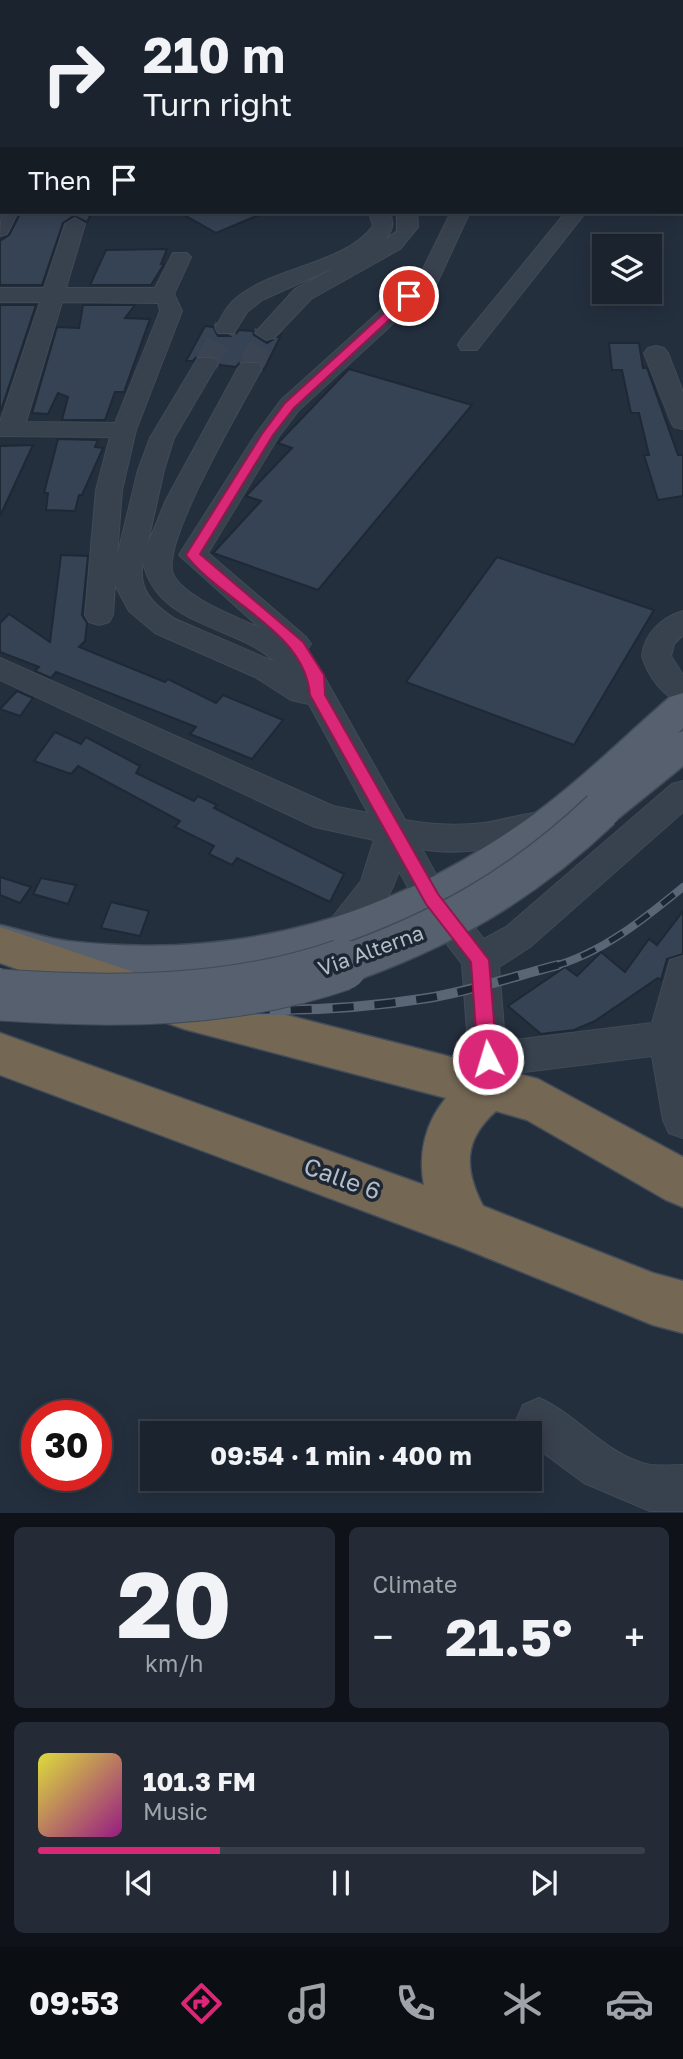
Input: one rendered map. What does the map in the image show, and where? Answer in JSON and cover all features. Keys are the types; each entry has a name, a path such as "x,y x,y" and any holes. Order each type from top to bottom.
{"highway":[{"path":"0,944 184,1009 422,1069 489,1073 683,1183"},
{"name":"Calle 6","path":"0,1054 673,1297"},
{"path":"465,1224 449,1194 443,1161 449,1131 489,1073"}],"main road":[{"name":"Via Alterna","path":"0,944 65,959 155,966 246,959 333,940 385,921 432,899 496,862 549,824 683,706"},
{"name":"Via Alterna","path":"0,995 118,1002 192,996 265,985 335,967 401,943 461,915 515,883 562,848 601,810 683,745"}],"street":[{"path":"0,230 7,214"},
{"path":"226,328 240,306 257,295 377,236 383,227 380,214"},
{"path":"266,333 303,294 394,245 406,234 410,223 408,214"},
{"path":"469,345 574,214"},
{"path":"318,695 316,675 298,646 193,555 268,434 290,405 429,278 458,216"},
{"path":"75,224 6,429 124,430"},
{"path":"163,295 180,257"},
{"path":"0,295 163,295 170,302 171,311 124,430 109,490 99,615"},
{"path":"656,353 683,422"},
{"path":"206,363 162,438 150,470 127,574 129,591 151,618 165,626 265,670 302,692 318,695"},
{"path":"250,368 178,500 159,550 157,562 160,576 171,591 189,605 288,656 311,680 432,899 480,960 489,1073 675,1036"},
{"path":"683,621 665,634 657,645 656,659 666,677 683,692"},
{"path":"0,668 327,818 443,838 482,836 549,824"},
{"path":"480,960 518,937 683,793"},
{"path":"333,940 364,909 379,881 392,830"},
{"path":"683,971 675,1036 683,1120"},
{"path":"542,1423 600,1467 650,1488 683,1488"}],"building":[{"path":"20,214 91,214 87,222 74,216 63,223 42,285 0,285 0,241 9,235"},
{"path":"183,214 261,214 216,233"},
{"path":"167,249 161,264 164,264 151,285 90,285 106,250"},
{"path":"0,305 36,305 1,410 0,410"},
{"path":"83,305 135,305 125,318 150,319 124,392 115,392 105,420 62,420 68,397 58,393 48,414 32,413 57,327 79,328"},
{"path":"205,326 213,327 218,336 234,336 239,330 253,331 254,335 267,343 281,335 264,370 258,360 242,360 236,367 220,365 214,355 198,355 193,361 186,361"},
{"path":"609,343 639,343 643,368 647,368 678,455 683,455 683,496 658,500 644,455 649,455 639,413 631,413 622,370 612,370"},
{"path":"349,369 472,405 318,590 213,553 261,501 246,496 292,448 278,443"},
{"path":"58,439 98,440 95,447 103,448 82,495 79,495 75,511 46,510 48,493 44,493"},
{"path":"33,445 0,516 0,446"},
{"path":"61,555 88,556 82,615 87,623 85,641 79,647 165,682 168,679 216,703 223,695 283,720 252,759 190,734 196,727 56,672 51,678 35,671 39,667 0,652 0,623 9,614 50,642"},
{"path":"497,557 654,610 574,745 406,682"},
{"path":"17,691 33,698 20,716 0,709"},
{"path":"55,732 81,744 86,737 140,766 136,773 194,801 198,796 217,805 214,808 344,874 330,902 237,858 232,865 209,854 214,846 175,827 180,821 78,766 71,774 34,761"},
{"path":"0,877 31,887 20,903 0,895"},
{"path":"41,878 76,885 68,904 33,894"},
{"path":"111,902 149,911 140,936 101,928"},
{"path":"683,911 683,954 667,959 661,980 658,978 595,1021 574,1030 541,1034 508,1006 565,967 577,976 601,952 625,972 649,939 657,945"}],"tunnel":[{"path":"206,363 226,328"},
{"path":"250,368 266,333"}],"railway":[{"path":"553,966 587,954 604,944 637,923 683,887"},
{"path":"553,966 558,965"},
{"path":"0,973 51,986 158,1004 268,1010 376,1005 428,998 553,966"}],"route":[{"path":"409,296 290,405 268,434 193,555 194,559 298,646 316,675 318,695 392,830 432,899 480,960 488,1059"}]}
